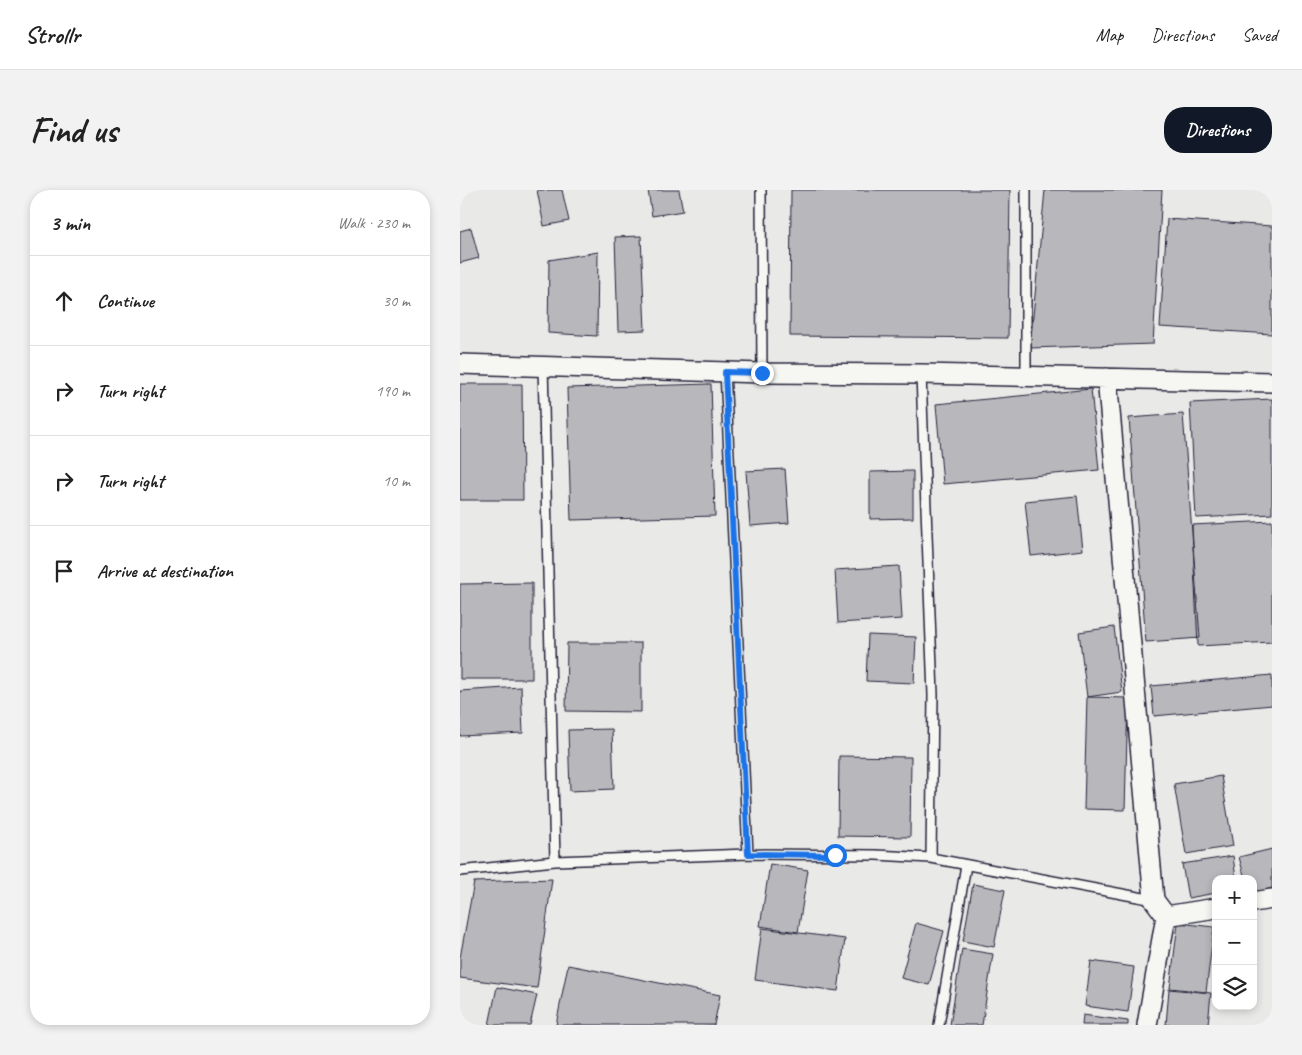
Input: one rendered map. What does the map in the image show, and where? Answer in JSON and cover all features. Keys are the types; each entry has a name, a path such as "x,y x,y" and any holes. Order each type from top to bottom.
{"street":[{"path":"460,364 762,373 921,374 1272,382"},
{"path":"1107,378 1154,900 1166,916 1147,1025"},
{"path":"1257,901 1272,899"},
{"path":"1166,916 1212,909"}],"lane":[{"path":"762,190 762,373"},
{"path":"1026,190 1026,376"},
{"path":"543,365 555,861"},
{"path":"725,372 748,854"},
{"path":"921,374 932,695 931,858"},
{"path":"460,871 555,861 748,854 876,855 931,858 1154,900"},
{"path":"939,1025 966,865"}],"building":[{"path":"537,190 562,190 569,221 544,226"},
{"path":"648,190 679,190 683,211 652,216"},
{"path":"791,190 1010,190 1008,338 790,336"},
{"path":"1045,190 1162,190 1153,344 1030,348"},
{"path":"1167,219 1272,226 1272,334 1160,327"},
{"path":"471,228 479,258 460,263 460,231"},
{"path":"641,236 645,330 618,331 615,237"},
{"path":"598,252 597,336 548,333 549,260"},
{"path":"460,384 522,384 523,500 460,500"},
{"path":"711,384 715,516 571,520 567,388"},
{"path":"1091,389 1099,470 943,484 936,404"},
{"path":"1272,399 1272,514 1196,518 1190,403"},
{"path":"1183,414 1200,638 1146,642 1129,418"},
{"path":"785,469 789,523 750,526 746,471"},
{"path":"913,471 913,518 870,519 870,472"},
{"path":"1077,496 1083,550 1031,556 1025,501"},
{"path":"1272,521 1272,642 1198,646 1192,525"},
{"path":"899,566 902,619 838,623 835,570"},
{"path":"532,583 532,679 460,679 460,584"},
{"path":"1114,627 1122,692 1087,697 1079,632"},
{"path":"868,635 916,637 914,683 866,681"},
{"path":"567,643 641,643 641,712 566,711"},
{"path":"1272,675 1272,705 1154,716 1151,686"},
{"path":"521,687 523,733 460,736 460,691"},
{"path":"1087,697 1128,698 1125,810 1084,809"},
{"path":"612,729 614,789 570,791 568,730"},
{"path":"839,756 911,757 910,837 838,836"},
{"path":"1221,776 1233,846 1186,854 1174,784"},
{"path":"1272,849 1272,888 1257,892 1257,875 1244,875 1239,857"},
{"path":"1233,856 1235,875 1212,875 1212,894 1188,898 1182,864"},
{"path":"770,864 808,870 798,932 760,926"},
{"path":"552,879 537,988 460,978 460,958 474,882"},
{"path":"973,884 1005,890 994,947 963,941"},
{"path":"916,923 944,931 929,985 901,978"},
{"path":"1178,923 1212,927 1212,943 1206,992 1170,988"},
{"path":"762,928 845,939 838,991 755,980"},
{"path":"962,949 993,954 982,1025 950,1025"},
{"path":"1091,961 1134,967 1128,1012 1085,1006"},
{"path":"568,965 720,995 714,1025 556,1025"},
{"path":"497,987 537,995 530,1025 489,1025"},
{"path":"1169,989 1211,993 1208,1025 1166,1025"},
{"path":"1083,1015 1128,1021 1128,1025 1082,1025"}],"route":[{"path":"762,373 725,372 748,854 835,855"}]}
